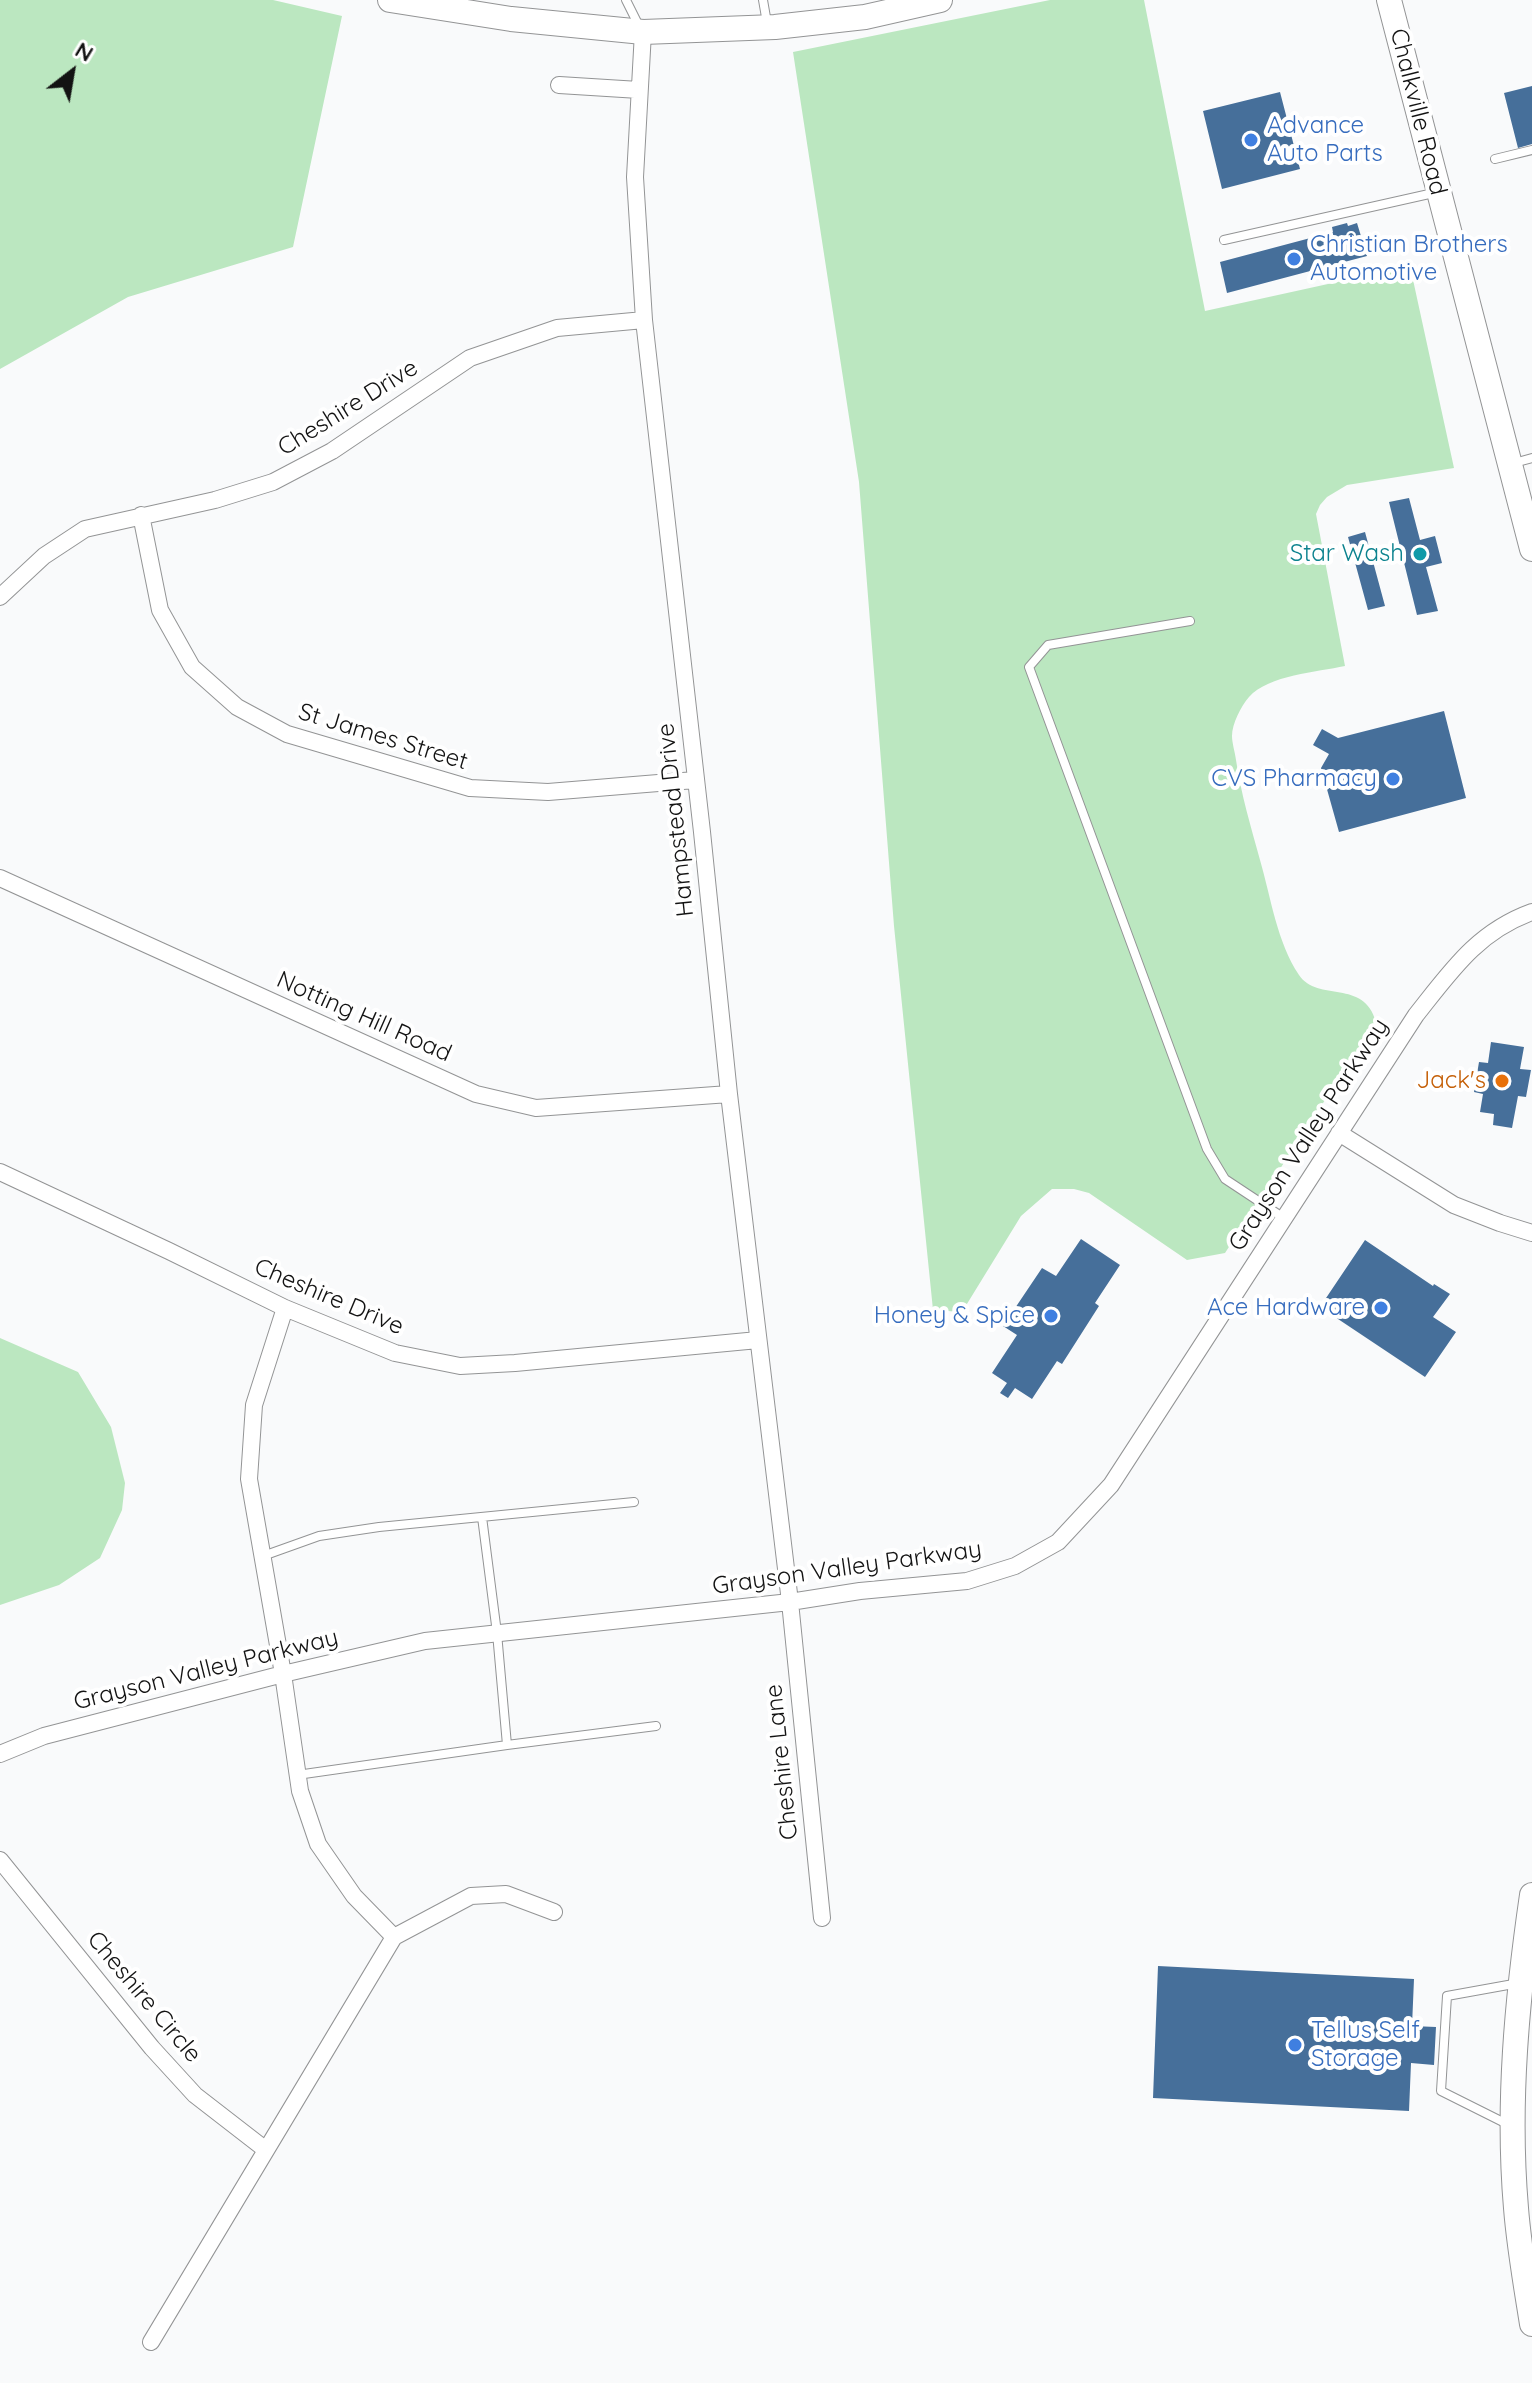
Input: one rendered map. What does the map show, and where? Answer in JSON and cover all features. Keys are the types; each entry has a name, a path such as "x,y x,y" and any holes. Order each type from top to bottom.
{"main road":[{"path":"390,0 511,19 643,32 767,28 865,17 940,0"},
{"name":"Chalkville Road","path":"1389,0 1439,192 1521,462 1532,549"},
{"path":"1532,1895 1520,1982 1513,2127 1516,2208 1532,2324"}],"street":[{"name":"Hampstead Drive","path":"643,32 635,177 644,320 729,1094 790,1602"},
{"path":"559,85 639,90"},
{"name":"Cheshire Drive","path":"0,597 44,556 85,529 215,500 273,482 332,451 470,358 557,328 644,320"},
{"name":"St James Street","path":"141,515 160,610 192,667 237,707 287,734 470,788 548,792 695,780"},
{"name":"Notting Hill Road","path":"0,878 476,1094 536,1108 729,1094"},
{"name":"Grayson Valley Parkway","path":"0,1754 44,1736 425,1641 967,1581 1015,1566 1058,1542 1111,1485 1416,1015 1456,964 1483,937 1532,912"},
{"path":"1339,1133 1454,1205 1532,1233"},
{"name":"Cheshire Drive","path":"0,1172 285,1308 395,1353 460,1366 758,1340"},
{"path":"285,1308 254,1405 249,1479 297,1775 318,1844 354,1896 394,1937"},
{"name":"Cheshire Lane","path":"790,1602 822,1918"},
{"name":"Cheshire Circle","path":"0,1860 152,2048 195,2095 266,2150"},
{"path":"151,2342 394,1937 471,1896 506,1894 554,1912"}],"lane":[{"path":"626,0 643,32"},
{"path":"763,0 767,28"},
{"path":"1495,159 1532,150"},
{"path":"1224,240 1439,192"},
{"path":"1190,621 1048,645 1029,667 1207,1149 1225,1179 1284,1218"},
{"path":"263,1556 319,1536 634,1502"},
{"path":"482,1517 507,1745"},
{"path":"297,1775 656,1726"},
{"path":"1513,2127 1441,2091 1447,1996 1520,1982"}],"green space":[{"path":"0,0 273,0 342,16 293,247 128,297 0,369"},
{"path":"1050,0 1144,0 1205,311 1410,266 1454,468 1347,485 1320,505 1316,514 1345,666 1268,684 1249,697 1232,731 1246,810 1275,919 1291,962 1307,983 1362,1000 1370,1008 1376,1022 1225,1253 1187,1260 1089,1193 1052,1189 1021,1216 962,1312 933,1310 894,926 859,482 793,52"},
{"path":"0,1338 78,1372 111,1427 125,1483 122,1510 100,1558 59,1585 0,1605"}],"building":[{"path":"1532,86 1532,144 1518,148 1504,93"},
{"name":"Advance Auto Parts","path":"1280,92 1300,169 1222,189 1203,111"},
{"name":"Christian Brothers Automotive","path":"1347,223 1348,226 1357,223 1367,256 1227,293 1220,262 1333,232 1332,227"},
{"name":"Star Wash","path":"1409,498 1420,540 1435,536 1442,563 1426,567 1438,611 1417,615 1389,502"},
{"path":"1365,532 1385,606 1368,610 1348,537"},
{"name":"CVS Pharmacy","path":"1444,711 1466,798 1339,832 1321,768 1329,754 1313,745 1322,729 1338,738"},
{"name":"Jack's","path":"1491,1042 1524,1047 1520,1069 1531,1070 1526,1097 1518,1096 1512,1128 1493,1125 1494,1114 1480,1112 1483,1094 1474,1092 1479,1062 1488,1063"},
{"name":"Honey & Spice","path":"1081,1239 1120,1265 1095,1303 1099,1306 1062,1364 1057,1361 1032,1399 1015,1388 1008,1398 1000,1393 1007,1383 992,1373 1017,1335 1003,1326 1042,1268 1056,1276"},
{"name":"Ace Hardware","path":"1365,1240 1450,1294 1433,1317 1456,1332 1425,1377 1320,1307"},
{"name":"Tellus Self Storage","path":"1158,1966 1414,1979 1412,2026 1436,2027 1434,2065 1411,2063 1409,2111 1153,2098"}],"place":[{"name":"Advance Auto Parts","path":"1251,140"},
{"name":"Christian Brothers Automotive","path":"1294,259"},
{"name":"Star Wash","path":"1420,554"},
{"name":"CVS Pharmacy","path":"1393,779"},
{"name":"Jack's","path":"1502,1081"},
{"name":"Ace Hardware","path":"1381,1308"},
{"name":"Honey & Spice","path":"1051,1316"},
{"name":"Tellus Self Storage","path":"1295,2045"}]}
